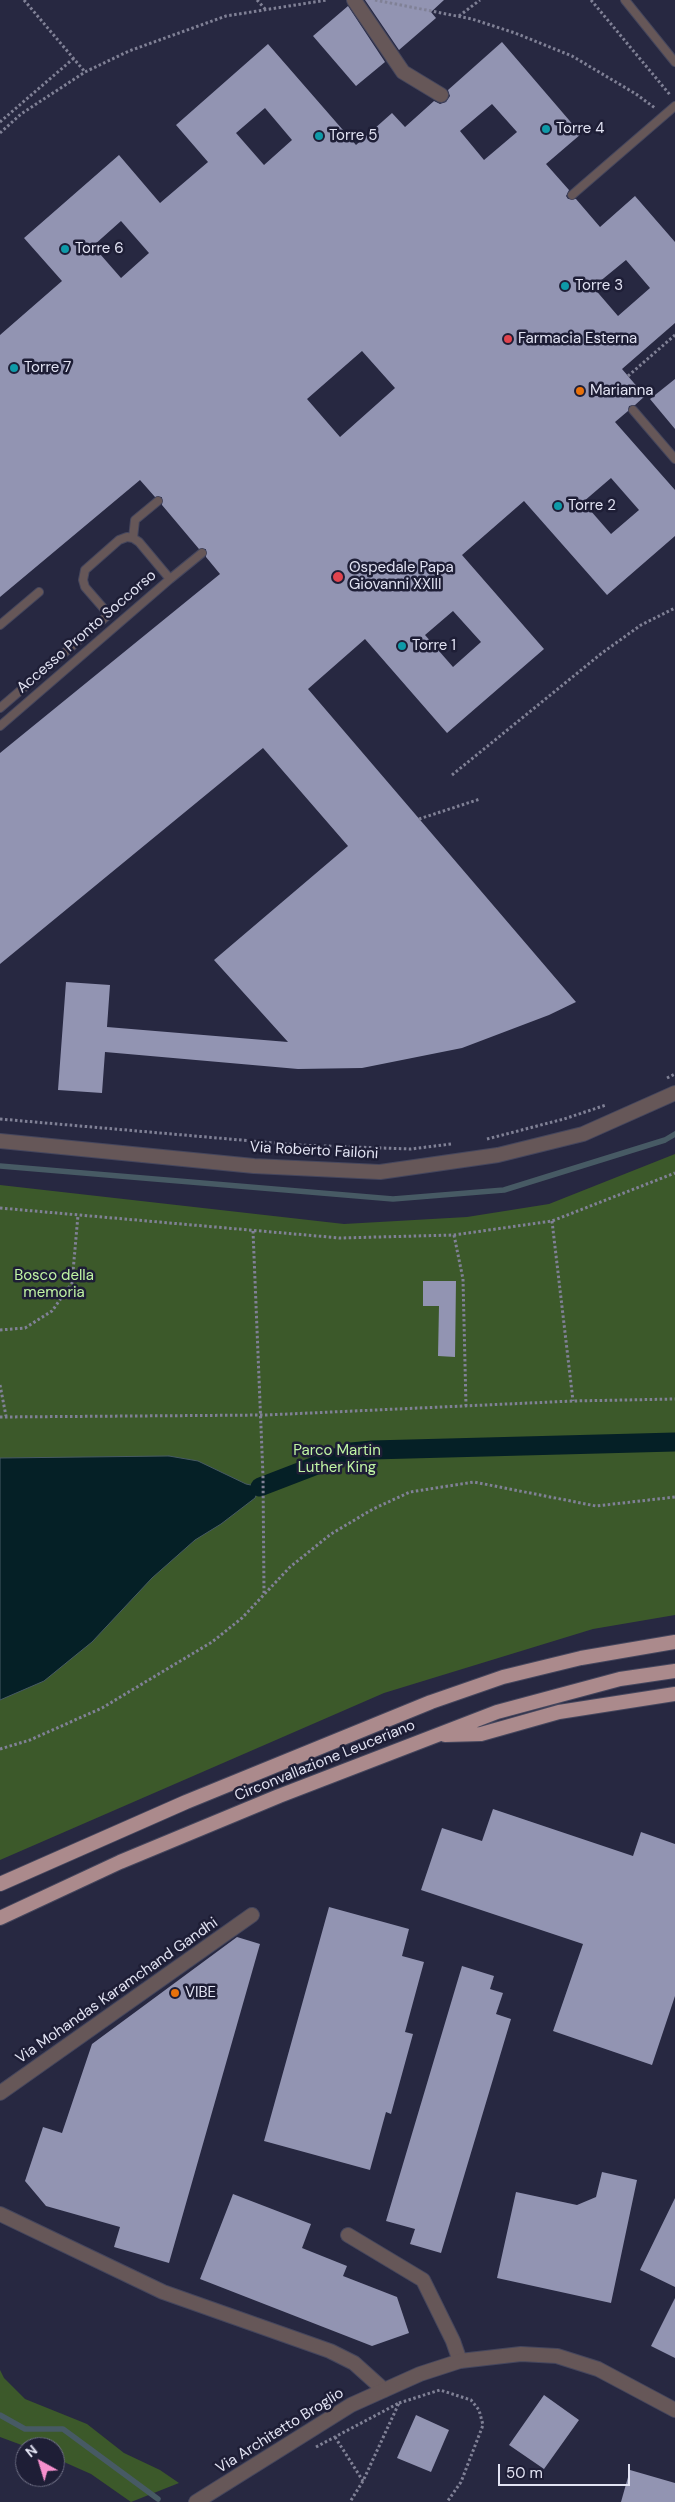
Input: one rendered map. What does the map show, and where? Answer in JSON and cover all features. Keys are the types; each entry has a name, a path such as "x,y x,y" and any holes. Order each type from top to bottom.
{"highway":[{"name":"Circonvallazione Leuceriano","path":"0,1884 186,1802 431,1702 502,1678 582,1658 675,1642"},
{"name":"Circonvallazione Leuceriano","path":"0,1918 120,1862 434,1735 497,1712 558,1695 620,1679 675,1671"},
{"path":"434,1735 481,1734 559,1712 675,1694"},
{"path":"0,1873 23,1873"}],"street":[{"path":"354,0 403,72 441,95"},
{"name":"Via Roberto Failoni","path":"0,1141 254,1166 380,1172 498,1155 583,1134 675,1093"},
{"name":"Via Mohandas Karamchand Gandhi","path":"0,2094 252,1915"},
{"path":"0,2214 163,2292 330,2351 354,2363 384,2390 420,2374 460,2361 521,2354 558,2356 598,2369 675,2410"},
{"path":"348,2235 423,2280 453,2340 460,2361"},
{"name":"Via Architetto Broglio","path":"196,2502 351,2406 384,2390"}],"lane":[{"path":"625,0 675,62"},
{"path":"572,195 675,106"},
{"path":"633,410 675,459"},
{"path":"133,538 135,520 158,501"},
{"name":"Accesso Pronto Soccorso","path":"0,708 107,616 85,587 83,580 85,570 119,540 126,537 133,538 170,579"},
{"name":"Accesso Pronto Soccorso","path":"0,726 202,553"},
{"path":"0,626 39,592"}],"path":[{"path":"24,0 85,72"},
{"path":"257,0 266,10"},
{"path":"0,133 21,114 85,72 129,51 226,16 327,0"},
{"path":"375,0 486,23 572,56 636,94 664,115"},
{"path":"459,17 480,0"},
{"path":"591,0 675,100"},
{"path":"0,122 74,58"},
{"path":"628,376 675,335"},
{"path":"452,775 602,653 641,625 675,608"},
{"path":"419,819 480,799"},
{"path":"666,1078 675,1074"},
{"path":"481,1141 564,1119 616,1102"},
{"path":"0,1119 298,1146 411,1148 461,1143"},
{"path":"0,1208 340,1238 454,1235 552,1221 675,1173"},
{"path":"0,1330 26,1328 52,1311 72,1283 78,1215"},
{"path":"552,1221 573,1401"},
{"path":"253,1231 263,1476 264,1594"},
{"path":"454,1235 463,1279 466,1406"},
{"path":"0,1385 6,1416"},
{"path":"0,1416 260,1415 573,1401 675,1399"},
{"path":"0,1749 30,1740 102,1708 212,1642 242,1618 290,1567 331,1534 373,1509 410,1492 474,1482 596,1506 675,1497"},
{"path":"363,2481 335,2436 399,2403 440,2390 471,2400 479,2410 484,2425 461,2482 447,2502"},
{"path":"350,2502 363,2481 399,2403"}],"green space":[{"name":"Parco Martin Luther King","path":"675,1154 675,1615 593,1629 384,1693 0,1860 0,1185 344,1224 467,1217 549,1204"},
{"path":"0,2370 4,2378 25,2399 87,2424 124,2453 160,2470 179,2483 131,2502 91,2474 65,2462 65,2437 15,2437 15,2443 0,2437"}],"shaded area":[{"path":"169,1456 198,1461 246,1484 260,1487 255,1498 221,1524 195,1540 152,1578 92,1642 44,1681 0,1700 0,1458"}],"building":[{"path":"365,0 444,0 431,12 436,18 399,50"},
{"path":"348,6 385,62 356,86 313,36"},
{"path":"502,42 581,134 546,164 569,190 566,196 568,199 576,199 600,227 635,196 675,242 675,323 622,369 645,396 635,405 629,406 628,411 615,422 675,490 675,536 607,595 524,501 462,555 544,649 447,733 365,639 308,689 576,1002 549,1015 462,1048 362,1068 298,1069 105,1052 102,1093 58,1090 66,982 110,985 107,1027 288,1042 214,960 348,846 263,748 0,964 0,753 220,574 206,557 206,549 199,549 162,505 162,497 155,497 140,480 0,597 0,335 62,281 24,238 119,155 160,203 208,162 176,125 268,44 356,145 392,113 405,127 434,101 440,104 446,102 450,96 448,90","holes":["492,104 517,132 484,160 460,131","265,108 292,140 264,165 236,133","121,221 149,253 121,278 93,246","626,260 650,288 618,316 593,287","362,351 395,388 340,437 307,399","611,478 639,510 611,534 583,502","453,611 481,642 453,667 425,635"]},
{"path":"675,379 675,429 650,399"},
{"path":"423,1281 456,1281 455,1357 438,1356 439,1306 423,1306"},
{"path":"493,1809 633,1856 641,1832 675,1844 675,1996 652,2065 553,2031 583,1944 421,1890 442,1828 482,1841"},
{"path":"329,1907 409,1929 402,1956 424,1962 405,2032 413,2034 391,2114 386,2112 370,2170 264,2141"},
{"path":"237,1937 260,1944 169,2263 114,2247 120,2227 46,2206 25,2181 43,2127 62,2133 92,2044"},
{"path":"462,1966 494,1976 490,1989 503,1993 496,2014 511,2019 441,2253 410,2244 415,2229 386,2221"},
{"path":"602,2172 637,2180 611,2303 497,2278 516,2192 577,2205 596,2197"},
{"path":"233,2194 311,2224 302,2248 347,2266 343,2276 397,2297 409,2333 372,2346 200,2279"},
{"path":"675,2198 675,2287 640,2270"},
{"path":"675,2298 675,2358 651,2346"},
{"path":"544,2395 579,2420 544,2469 509,2445"},
{"path":"416,2415 449,2430 431,2472 397,2458"},
{"path":"630,2470 675,2483 675,2502 621,2502"}],"waterway":[{"path":"0,1166 393,1199 504,1190 665,1140 675,1134"},
{"path":"260,1487 351,1452 675,1442"},
{"path":"0,2415 25,2429 63,2429 158,2499"}],"place":[{"name":"Torre 4","path":"546,129"},
{"name":"Torre 5","path":"319,136"},
{"name":"Torre 6","path":"65,249"},
{"name":"Torre 3","path":"565,286"},
{"name":"Farmacia Esterna","path":"508,339"},
{"name":"Torre 7","path":"14,368"},
{"name":"Marianna","path":"580,391"},
{"name":"Torre 2","path":"558,506"},
{"name":"Ospedale Papa Giovanni XXIII","path":"338,577"},
{"name":"Torre 1","path":"402,646"},
{"name":"VIBE","path":"175,1993"}],"park label":[{"name":"Bosco della memoria","path":"54,1284"}]}
